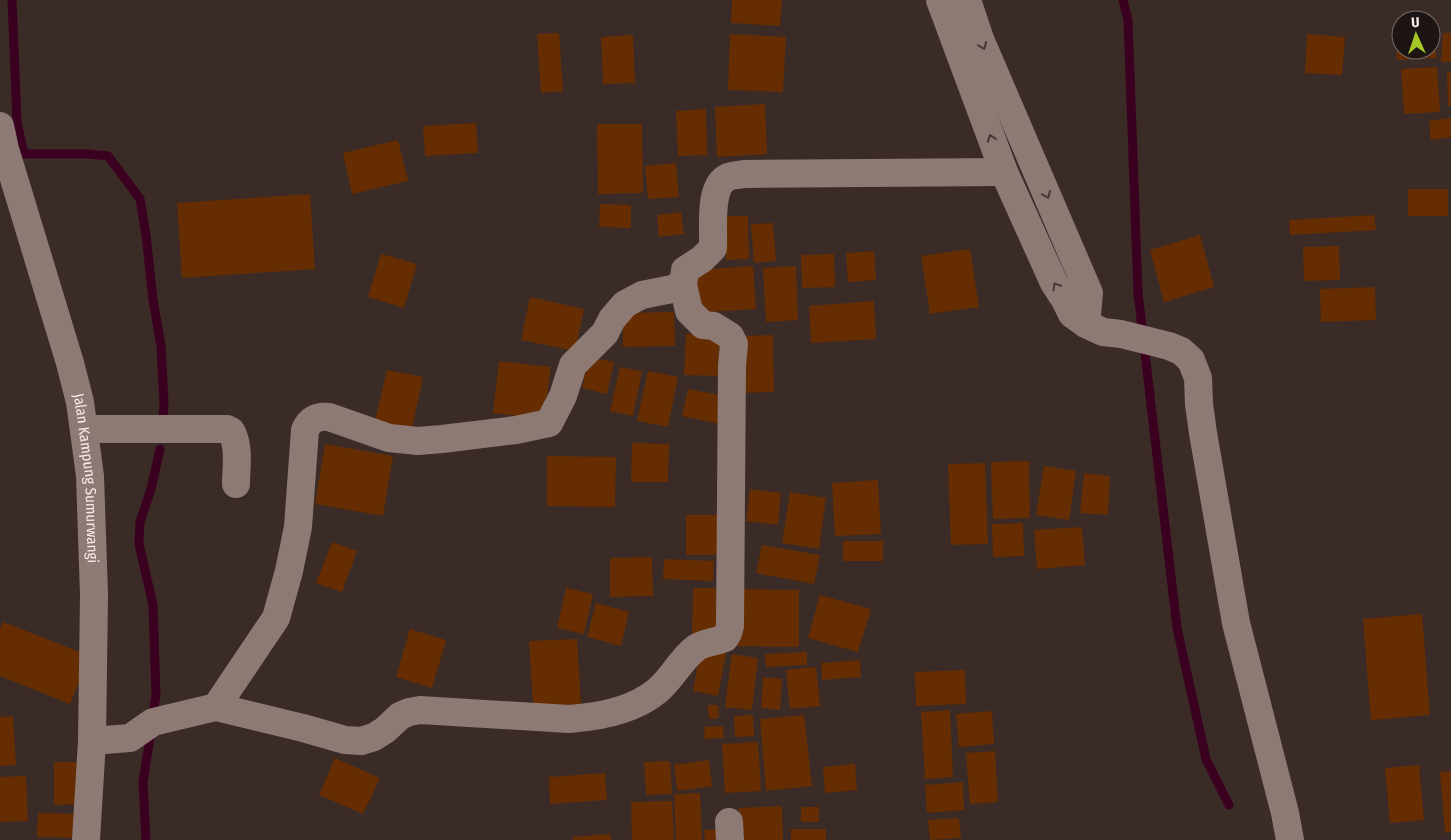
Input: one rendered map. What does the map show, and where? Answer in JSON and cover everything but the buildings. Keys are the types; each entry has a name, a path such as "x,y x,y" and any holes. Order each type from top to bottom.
{"street":[{"path":"940,0 1004,172 1054,283 1072,314 1086,324 1103,332 1132,336 1169,346 1181,351 1191,360 1198,378 1203,433 1236,623 1285,813 1290,840"},
{"path":"967,0 980,39 1089,292 1086,324"},
{"name":"Jalan Kampung Sumurwangi","path":"0,126 7,158 70,363 80,402 90,476 94,594 92,741 86,840"},
{"path":"92,741 130,738 153,722 216,707 345,740 361,741 374,737 385,730 400,716 420,710 569,719 592,718 637,703 656,692 689,654 698,647 725,638 730,626 732,366 734,344 730,336 714,326 702,325 689,311 683,285 685,270 702,259 713,248 714,197 718,185 728,177 744,174 1004,172"},
{"path":"216,707 276,618 290,571 298,527 305,430 308,423 314,419 330,417 390,438 418,441 498,432 549,423 563,396 573,365 605,333 612,320 625,304 642,295 683,285"},
{"path":"84,429 226,429 231,431 234,440 236,484"}],"waterway":[{"path":"12,0 17,122 24,154 88,154 108,156 140,199 161,346 163,418"},
{"path":"1123,0 1128,20 1138,293 1177,628 1206,759 1229,805"},
{"path":"152,718 156,696 153,605 139,544 140,522 151,489 160,449"},
{"path":"146,840 143,782 151,731"}]}
